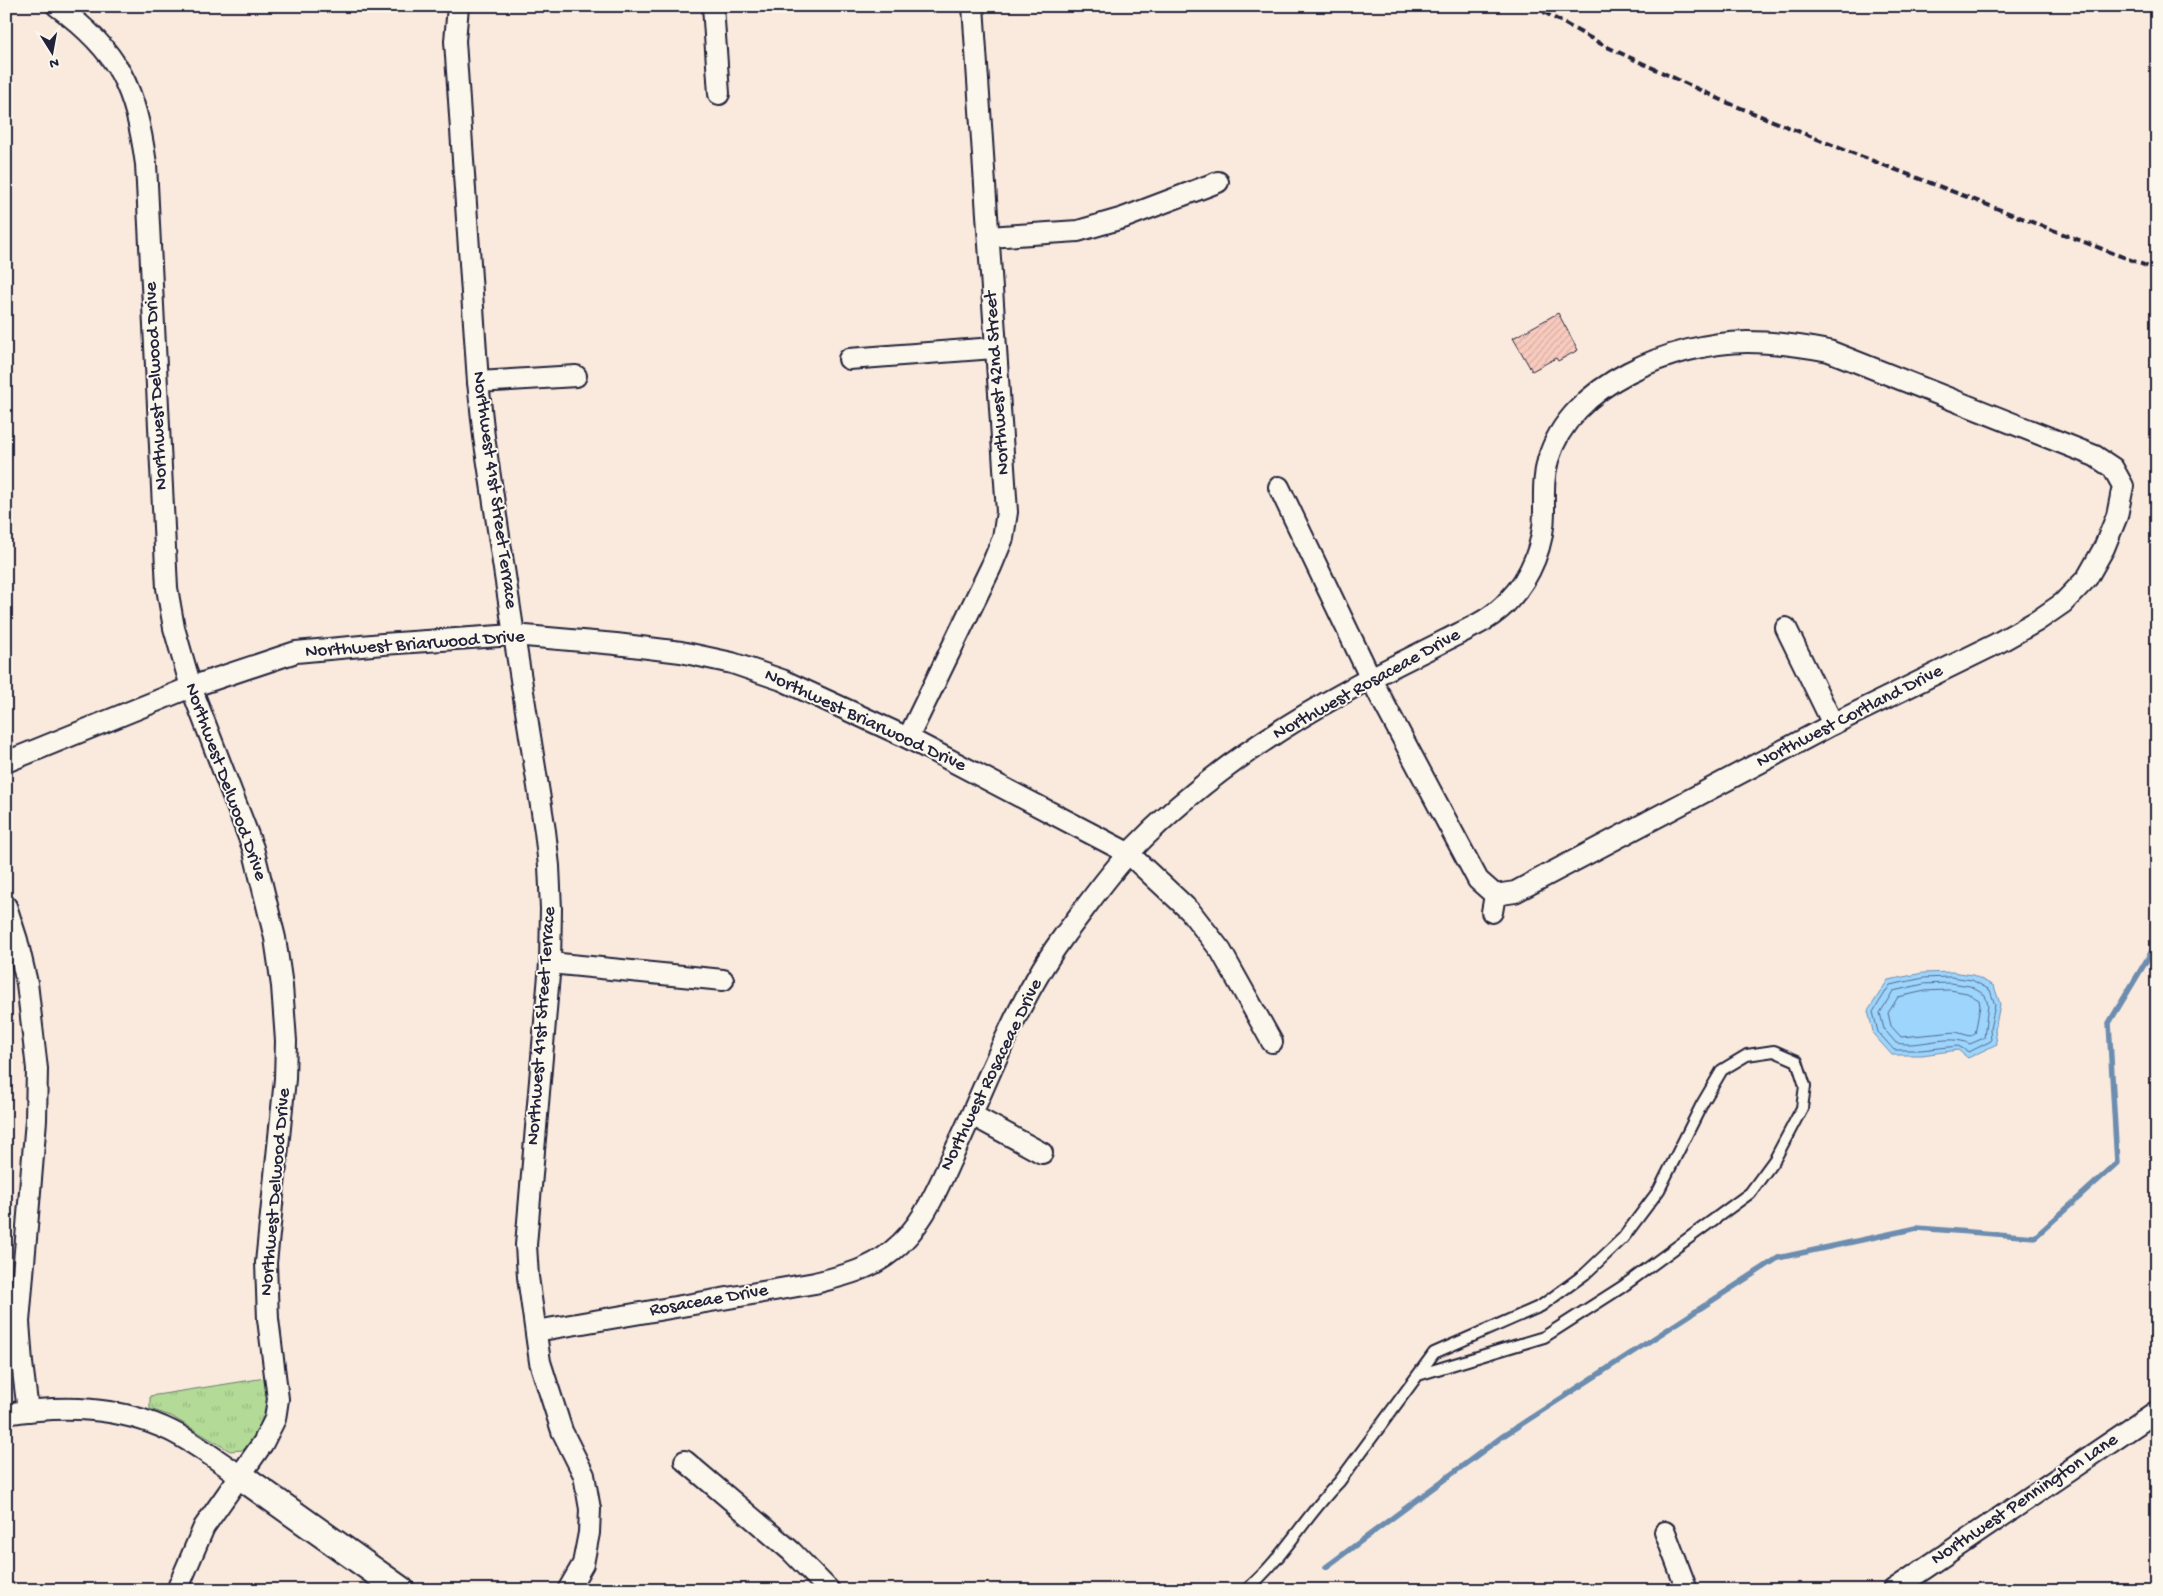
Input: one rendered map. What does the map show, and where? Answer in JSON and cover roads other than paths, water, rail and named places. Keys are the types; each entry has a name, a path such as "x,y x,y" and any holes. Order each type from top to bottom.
{"street":[{"name":"Northwest Delwood Drive","path":"57,6 82,24 106,49 123,74 135,104 146,164 167,588 174,628 191,687 253,848 275,938 282,986 286,1041 285,1079 266,1263 266,1293 278,1399 275,1419 263,1443 204,1527 177,1590"},
{"name":"Northwest 41st Street Terrace","path":"458,6 455,41 478,382 514,635 546,831 551,908 550,963 526,1246 528,1278 540,1362 549,1396 562,1431 584,1475 590,1509 589,1533 583,1564 568,1590"},
{"path":"713,6 719,94"},
{"name":"Northwest 42nd Street","path":"908,738 1003,538 1007,512 994,348 989,237 973,6"},
{"path":"989,237 1078,231 1123,218 1218,182"},
{"name":"Northwest Rosaceae Drive","path":"878,1261 890,1254 920,1223 972,1115 1009,1031 1033,986 1063,937 1128,854 1166,817 1224,769 1278,732 1371,678 1492,616 1508,602 1521,585 1538,552 1544,514 1542,489 1554,441 1570,416 1594,394 1623,376 1672,355 1706,346 1746,342 1789,344 1829,351 1896,377"},
{"path":"849,360 994,348"},
{"path":"478,382 576,376"},
{"name":"Northwest Cortland Drive","path":"1278,487 1371,678 1478,880 1494,904 1833,724 1996,644 2064,603 2087,578 2104,548 2118,516 2122,486 2119,462 2096,456 1896,377"},
{"path":"1786,628 1833,724"},
{"name":"Northwest Briarwood Drive","path":"6,762 191,687 296,652 514,635 681,652 732,663 782,680 908,738 1128,854 1190,911 1221,951 1272,1042"},
{"path":"6,906 17,940 27,983 37,1069 36,1120 19,1322 28,1411"},
{"path":"550,963 723,980"},
{"path":"972,1115 1042,1153"},
{"name":"Rosaceae Drive","path":"536,1331 815,1283 868,1267 878,1261"},
{"path":"6,1414 66,1408 108,1411 134,1417 172,1431 239,1475 401,1590"},
{"name":"Northwest Pennington Lane","path":"1893,1590 2157,1411"},
{"path":"685,1461 791,1551 829,1590"},
{"path":"1665,1532 1687,1590"}],"lane":[{"path":"1246,1590 1292,1543 1322,1500 1339,1482 1368,1440 1434,1353 1542,1306 1585,1274 1623,1238 1659,1190 1702,1104 1722,1070 1747,1055 1774,1051 1797,1061 1805,1086 1802,1108 1774,1159 1750,1193 1622,1287 1544,1337 1418,1375"}],"water":[{"path":"1952,972 1973,975 1994,986 2000,1004 1995,1030 1997,1044 1968,1058 1958,1050 1922,1055 1892,1055 1874,1035 1868,1011 1888,980 1923,973"}],"waterway":[{"path":"1326,1567 1503,1436 1778,1258 1917,1228 2035,1237 2117,1163 2109,1023 2157,943"}],"railway":[{"path":"1533,6 1603,45 1726,102 1842,149 2157,270"}]}
